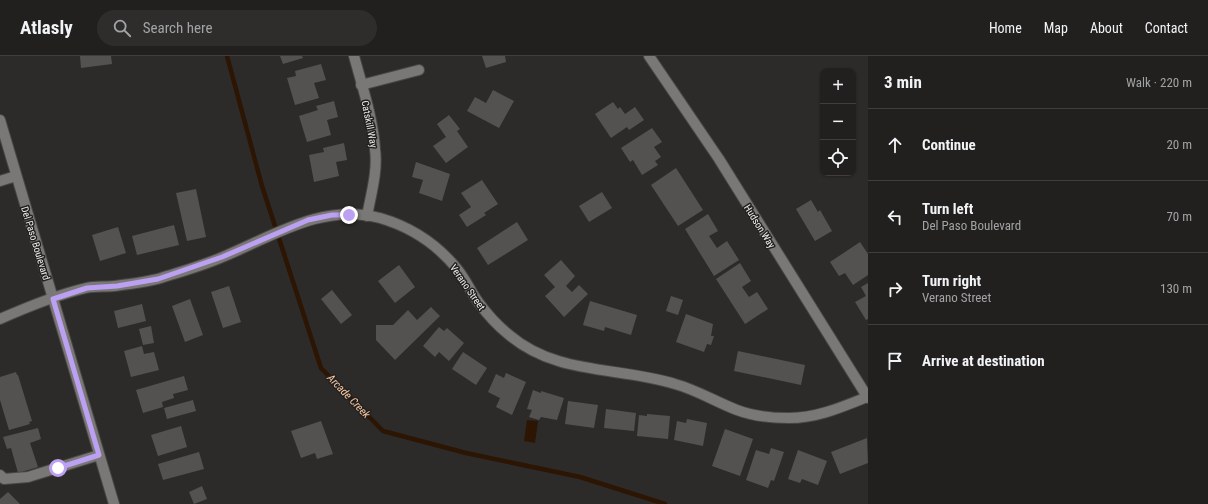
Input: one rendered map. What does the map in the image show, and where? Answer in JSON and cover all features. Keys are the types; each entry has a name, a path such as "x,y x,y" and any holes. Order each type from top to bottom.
{"street":[{"name":"Catskill Way","path":"354,56 372,127 376,150 375,173 367,216"},
{"name":"Hudson Way","path":"649,56 719,159 868,397"},
{"path":"361,85 419,70"},
{"name":"Del Paso Boulevard","path":"0,120 114,504"},
{"path":"0,181 16,176"},
{"name":"Verano Street","path":"0,319 87,288 117,286 158,279 222,257 308,220 332,215 367,216 402,226 424,238 443,253 459,271 478,302 492,319 508,335 526,348 546,358 566,365 588,369 626,372 679,384 740,411 765,417 791,418 817,414 868,397"},
{"path":"0,475 4,479 28,478 99,455"}],"shaded area":[{"path":"527,420 538,421 535,443 524,441"}],"building":[{"path":"80,56 111,56 112,64 81,68"},
{"path":"280,56 302,56 303,58 283,64"},
{"path":"482,56 505,56 506,62 486,68"},
{"path":"321,64 326,80 314,83 319,98 295,105 287,78 296,76 295,71"},
{"path":"493,90 514,101 499,128 467,111 475,97 486,103"},
{"path":"334,101 338,117 327,120 331,135 307,142 299,116 318,110 316,106"},
{"path":"613,102 618,109 620,107 625,114 635,107 644,120 629,130 627,127 611,138 595,114"},
{"path":"449,115 460,129 457,131 468,147 446,163 433,146 446,137 437,124"},
{"path":"652,128 662,142 654,147 661,157 655,161 658,165 642,175 633,160 630,162 621,148"},
{"path":"344,143 347,160 336,162 339,176 314,182 309,155 324,152 323,148"},
{"path":"416,162 450,174 442,201 419,193 423,180 412,177"},
{"path":"676,168 703,210 678,226 651,185"},
{"path":"482,180 498,204 484,213 486,215 467,227 459,215 471,207 461,193"},
{"path":"196,189 206,237 187,241 176,193"},
{"path":"602,192 612,208 589,222 579,206"},
{"path":"811,200 818,212 820,210 832,231 815,241 796,209"},
{"path":"708,214 718,231 709,236 717,248 727,241 739,260 714,276 685,229"},
{"path":"517,222 528,240 488,265 477,248"},
{"path":"174,225 179,245 137,255 132,236"},
{"path":"118,227 126,253 100,261 92,235"},
{"path":"860,242 868,254 868,275 853,285 845,273 839,276 830,262"},
{"path":"561,260 575,276 566,286 572,292 579,285 588,294 564,317 545,296 555,287 544,275"},
{"path":"740,263 751,281 742,287 749,297 757,292 768,309 745,324 716,279"},
{"path":"399,265 415,287 395,303 378,281"},
{"path":"868,283 868,319 866,320 855,302 866,296 861,287"},
{"path":"229,286 241,322 223,328 211,292"},
{"path":"332,290 352,315 341,324 321,299"},
{"path":"671,296 683,300 678,315 666,311"},
{"path":"190,299 203,335 185,342 172,306"},
{"path":"590,301 637,315 631,335 605,327 604,331 583,325"},
{"path":"142,304 146,321 118,328 114,311"},
{"path":"431,307 440,316 395,360 376,340 376,325 393,325 408,310 417,320"},
{"path":"686,314 713,324 711,336 714,336 711,345 707,344 704,352 676,342"},
{"path":"151,326 154,343 143,345 139,329"},
{"path":"439,327 444,331 447,328 464,343 449,361 439,352 435,357 423,346"},
{"path":"142,346 144,354 154,352 159,370 131,377 124,351"},
{"path":"738,351 805,365 801,385 734,371"},
{"path":"463,352 487,368 476,385 452,369"},
{"path":"16,372 32,421 29,422 30,424 9,430 0,400 0,377"},
{"path":"506,373 526,382 512,415 496,407 500,398 488,392 496,374 504,378"},
{"path":"184,376 188,390 173,394 174,398 162,402 163,407 143,413 136,390"},
{"path":"533,390 564,398 557,420 541,417 539,420 529,417 532,410 527,409"},
{"path":"193,400 196,411 167,419 164,408"},
{"path":"568,401 598,405 594,428 565,424"},
{"path":"606,409 636,413 634,431 604,428"},
{"path":"647,414 670,416 668,439 637,436 639,415 647,416"},
{"path":"687,419 707,423 703,446 674,440 677,421 686,423"},
{"path":"321,421 333,454 317,459 315,453 301,458 291,431"},
{"path":"181,426 187,447 158,456 151,435"},
{"path":"38,428 41,439 30,443 38,467 18,473 11,448 7,449 3,437"},
{"path":"725,429 753,439 740,476 712,466"},
{"path":"867,438 868,463 840,474 831,452"},
{"path":"771,448 784,452 774,481 771,480 768,488 746,480 756,450 769,454"},
{"path":"798,450 827,461 818,485 802,479 800,483 788,479"},
{"path":"199,452 204,469 163,480 158,464"},
{"path":"202,486 207,499 194,504 189,492"},
{"path":"8,492 20,504 0,504 0,499"}],"waterway":[{"name":"Arcade Creek","path":"227,56 262,186 321,368 383,431 466,453 580,477 665,504"}],"route":[{"path":"58,468 99,455 53,299 87,288 117,286 158,279 222,257 308,220 332,215 349,215"}]}
